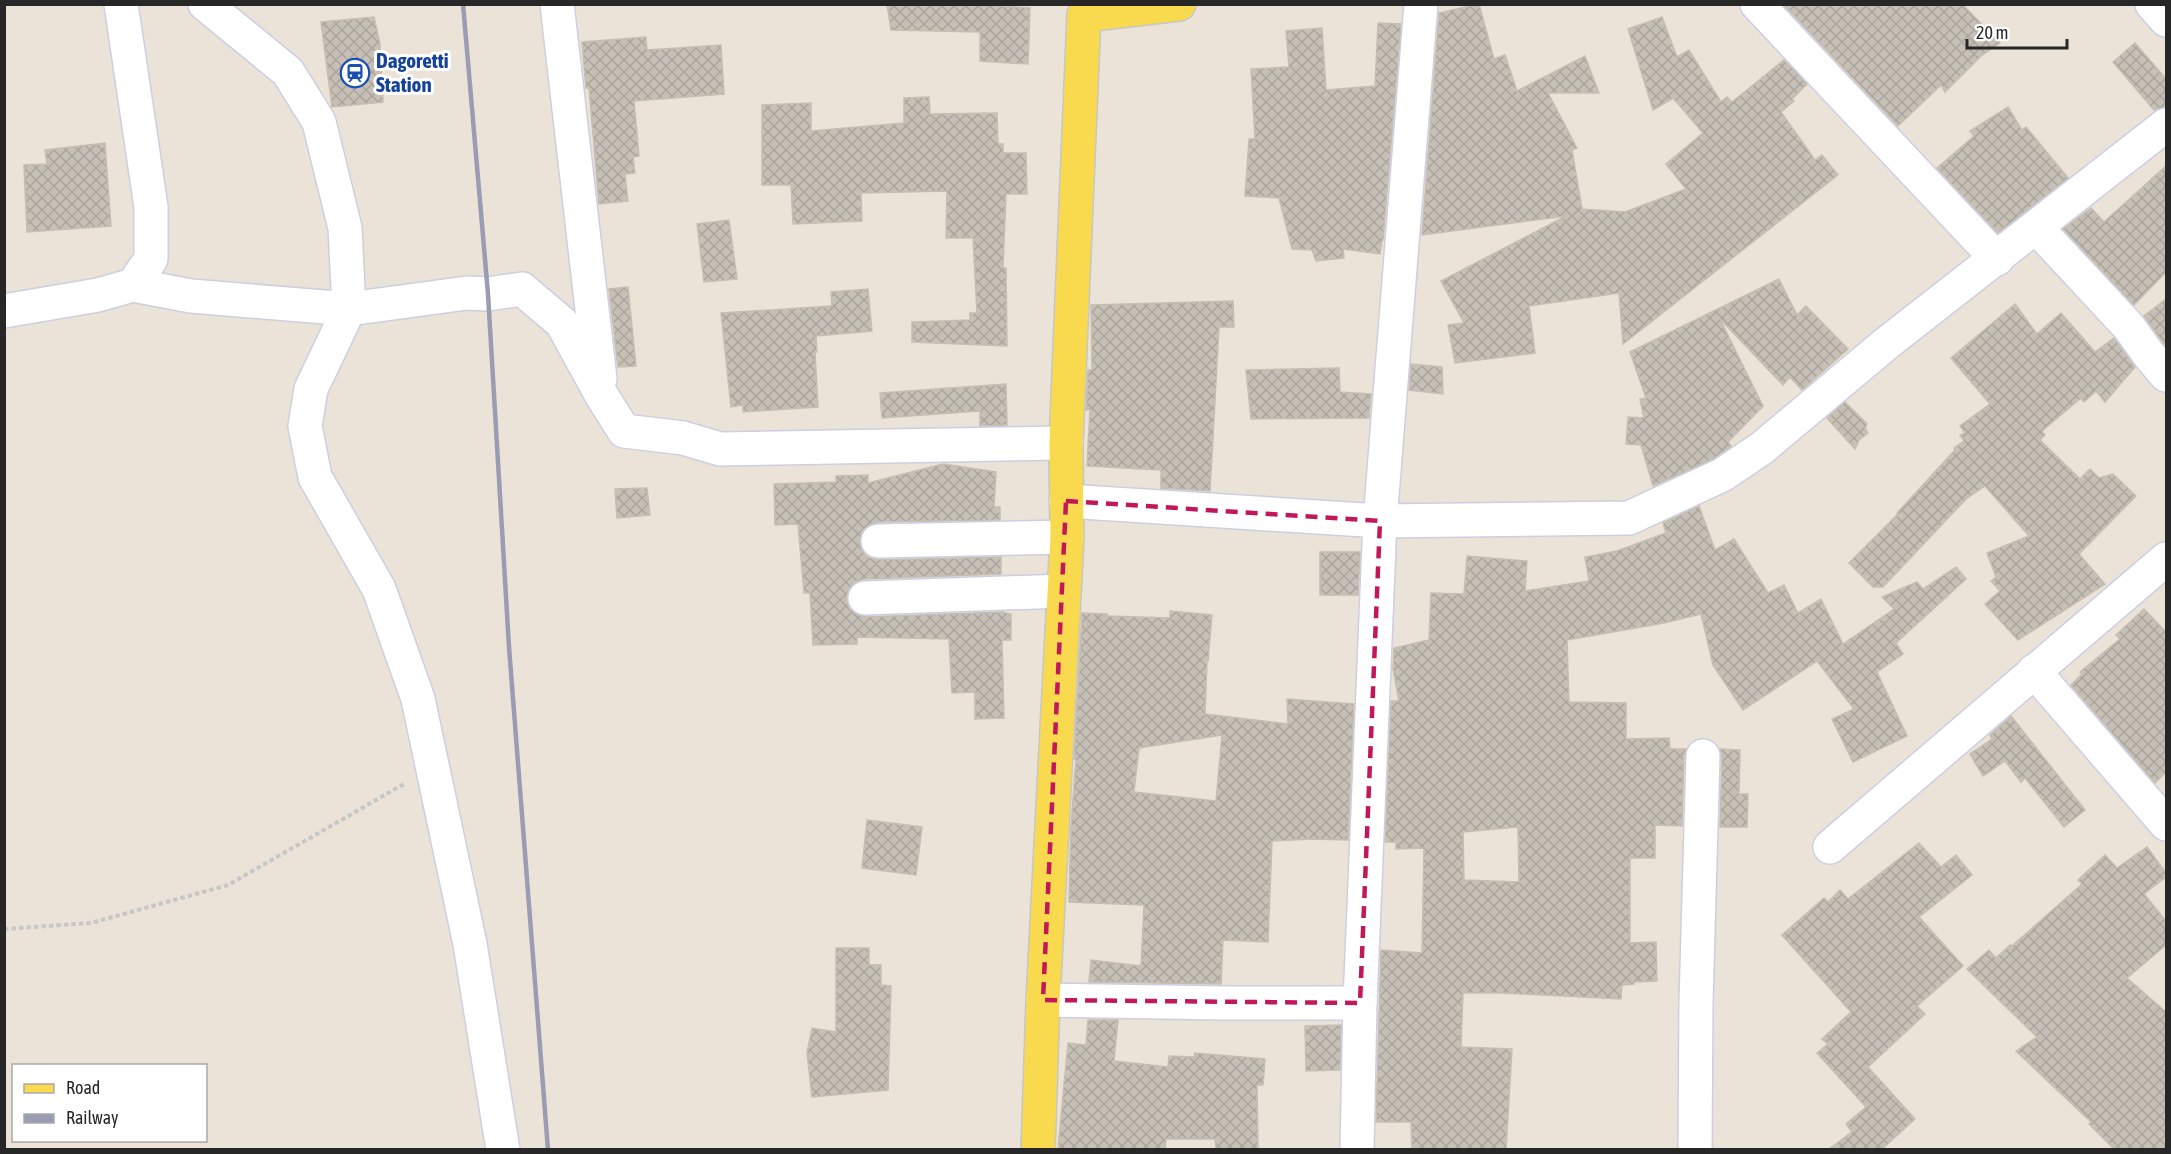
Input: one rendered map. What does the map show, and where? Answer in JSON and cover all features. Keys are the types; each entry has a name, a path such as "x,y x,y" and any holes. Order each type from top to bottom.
{"main road":[{"path":"1038,1149 1043,1000 1067,537 1066,443 1084,10 1179,4"}],"street":[{"path":"121,4 151,207 151,259 133,285"},
{"path":"205,4 288,72 319,122 345,228 349,309 311,389 305,426 315,477 379,589 418,699 470,944 502,1149"},
{"path":"557,4 602,396"},
{"path":"1357,1149 1360,1003 1380,521 1421,4"},
{"path":"1757,4 1997,259"},
{"path":"2152,4 2166,20"},
{"path":"1066,501 1380,521 1629,518 1722,475 1762,448 1887,343 2166,125"},
{"path":"2036,227 2129,327 2166,375"},
{"path":"4,311 98,295 133,285 191,296 349,309 467,293 488,294 522,289 562,323 624,431 683,438 720,449 1066,443"},
{"path":"878,541 1067,537"},
{"path":"1830,847 2166,559"},
{"path":"865,598 1063,591"},
{"path":"2034,671 2166,824"},
{"path":"1695,1149 1696,1003 1703,756"},
{"path":"1043,1000 1360,1003"}],"path":[{"path":"4,929 91,923 228,885 432,768"}],"highlighted area":[{"path":"1066,501 1380,521 1360,1003 1043,1000"}],"building":[{"path":"887,4 974,4 1030,8 1028,64 980,61 980,32 891,30"},
{"path":"1479,4 1494,59 1505,55 1517,91 1585,56 1599,93 1548,93 1577,148 1572,150 1582,209 1625,212 1686,189 1666,164 1703,133 1673,98 1653,110 1628,29 1662,17 1677,57 1689,50 1721,102 1727,97 1732,102 1784,60 1807,84 1792,99 1794,101 1781,112 1815,160 1822,155 1838,175 1623,344 1619,293 1529,306 1535,353 1455,363 1448,325 1464,323 1441,281 1566,216 1422,235 1439,13"},
{"path":"1783,4 1962,4 2000,43 1981,56 1945,92 1941,85 1898,126"},
{"name":"Dagoretti Station","path":"374,17 380,44 383,102 332,107 321,22"},
{"path":"1378,23 1401,24 1380,254 1343,249 1344,258 1316,261 1312,250 1292,249 1279,198 1245,196 1249,139 1255,139 1251,69 1289,67 1286,31 1322,28 1326,90 1375,86"},
{"path":"646,37 647,50 721,45 724,94 634,101 639,156 633,157 635,173 625,174 628,201 599,204 589,88 586,88 582,42"},
{"path":"2135,43 2166,79 2166,107 2154,110 2113,62"},
{"path":"929,97 930,114 997,113 998,144 1003,144 1003,153 1026,153 1027,194 1006,194 1003,268 1006,268 1007,346 912,342 912,322 970,320 970,313 977,313 973,238 946,238 947,191 861,193 862,221 793,224 791,185 762,185 762,105 811,103 811,131 904,123 904,98"},
{"path":"2008,107 2022,130 2026,127 2068,178 1998,233 1937,168 1974,136 1970,131"},
{"path":"105,143 111,226 27,232 24,165 47,164 45,150"},
{"path":"2166,166 2166,272 2134,305 2063,229 2091,208 2104,222"},
{"path":"729,220 737,279 704,282 697,224"},
{"path":"1779,279 1797,315 1806,306 1848,349 1802,390 1790,377 1783,385 1720,319 1763,406 1728,442 1731,446 1713,459 1653,486 1641,445 1626,444 1628,417 1644,418 1640,399 1646,398 1630,352"},
{"path":"628,287 636,366 618,367 609,289"},
{"path":"868,289 872,331 816,336 818,407 743,412 743,405 731,407 721,313 832,306 831,292"},
{"path":"2166,299 2166,342 2164,344 2144,316"},
{"path":"1233,301 1234,327 1219,327 1210,491 1161,488 1161,470 1087,466 1090,409 1086,410 1088,370 1092,370 1091,305"},
{"path":"2015,304 2037,334 2061,313 2095,352 2114,338 2135,367 2105,402 2096,391 2084,402 2081,398 2042,431 2045,435 2040,440 2080,479 2090,469 2099,478 2113,474 2136,496 2079,554 2105,584 2018,640 1985,604 2000,591 1991,581 1996,577 1987,553 2029,536 1985,486 1966,499 1883,587 1873,587 1849,563 1898,514 1955,450 1954,448 1964,441 1960,435 1965,433 1960,426 1990,404 1951,358"},
{"path":"1411,364 1442,367 1443,394 1409,390"},
{"path":"1339,368 1340,392 1371,394 1369,418 1251,419 1246,370"},
{"path":"1006,384 1007,425 980,426 980,411 882,418 880,393"},
{"path":"1845,402 1867,424 1865,428 1868,433 1859,440 1855,449 1827,418"},
{"path":"943,464 996,472 994,507 1000,507 1000,520 877,522 862,531 859,541 862,550 868,557 878,560 1001,557 1001,574 864,579 856,582 849,589 846,599 849,608 856,614 866,617 1002,612 1011,614 1011,640 1002,640 1004,718 975,719 975,692 952,693 949,639 857,637 857,644 813,645 810,593 804,593 798,524 775,525 774,484 836,482 836,476 868,475 868,483"},
{"path":"647,488 650,515 617,518 615,489"},
{"path":"1699,506 1715,550 1734,539 1768,593 1784,585 1798,613 1821,599 1843,644 1894,609 1882,597 1917,582 1923,589 1956,567 1966,579 1896,643 1903,654 1877,672 1907,736 1853,762 1832,719 1854,709 1817,661 1743,710 1713,665 1701,614 1567,640 1569,702 1626,703 1626,739 1669,738 1670,749 1686,749 1682,826 1655,825 1655,858 1630,858 1630,943 1656,942 1657,981 1622,985 1621,999 1463,993 1461,1047 1512,1049 1506,1149 1412,1149 1411,1122 1376,1122 1381,950 1422,953 1424,848 1396,849 1396,842 1385,842 1391,701 1399,701 1393,669 1394,648 1429,640 1431,593 1464,594 1467,556 1527,561 1525,591 1589,581 1585,557 1617,551 1666,533 1663,523","holes":["1518,827 1519,882 1464,880 1463,832"]},
{"path":"1320,552 1360,552 1358,595 1320,595"},
{"path":"2144,609 2166,632 2166,772 2155,783 2071,685 2082,674 2080,672 2120,639 2116,635"},
{"path":"1170,611 1212,615 1205,714 1288,724 1287,699 1354,704 1348,840 1272,841 1268,942 1223,940 1221,984 1089,982 1091,960 1141,966 1144,905 1069,902 1082,613 1170,618","holes":["1222,735 1216,801 1134,792 1139,748"]},
{"path":"2011,716 2085,810 2064,827 2025,778 2021,782 2005,761 1983,776 1970,754 1992,739 1990,735"},
{"path":"1720,749 1740,750 1739,794 1748,794 1747,827 1720,827 1722,757"},
{"path":"867,820 922,827 916,875 862,868"},
{"path":"1919,843 1941,867 1956,855 1972,875 1919,917 1963,966 1917,1006 1925,1014 1868,1067 1915,1119 1882,1149 1829,1149 1852,1132 1846,1124 1866,1107 1817,1053 1828,1044 1822,1039 1851,1012 1782,935 1824,898 1828,902 1840,890 1848,899"},
{"path":"2147,847 2166,873 2166,877 2144,894 2166,921 2166,945 2127,978 2166,1012 2166,1149 2114,1149 2089,1124 2091,1122 2016,1051 2037,1037 1967,969 1989,950 1996,958 2010,945 2012,946 2082,884 2078,880 2105,855 2117,868"},
{"path":"836,948 869,948 869,965 881,965 881,985 891,986 888,1090 812,1097 807,1053 812,1028 836,1032"},
{"path":"1088,1020 1118,1020 1114,1061 1168,1067 1169,1056 1194,1057 1195,1053 1265,1059 1263,1085 1257,1085 1258,1149 1216,1149 1215,1139 1166,1139 1165,1149 1058,1149 1068,1043 1086,1045"},
{"path":"1341,1025 1340,1070 1306,1071 1305,1026"}],"railway":[{"path":"463,4 488,294 509,647 548,1150"}],"place":[{"name":"Dagoretti Station","path":"355,73"}]}
